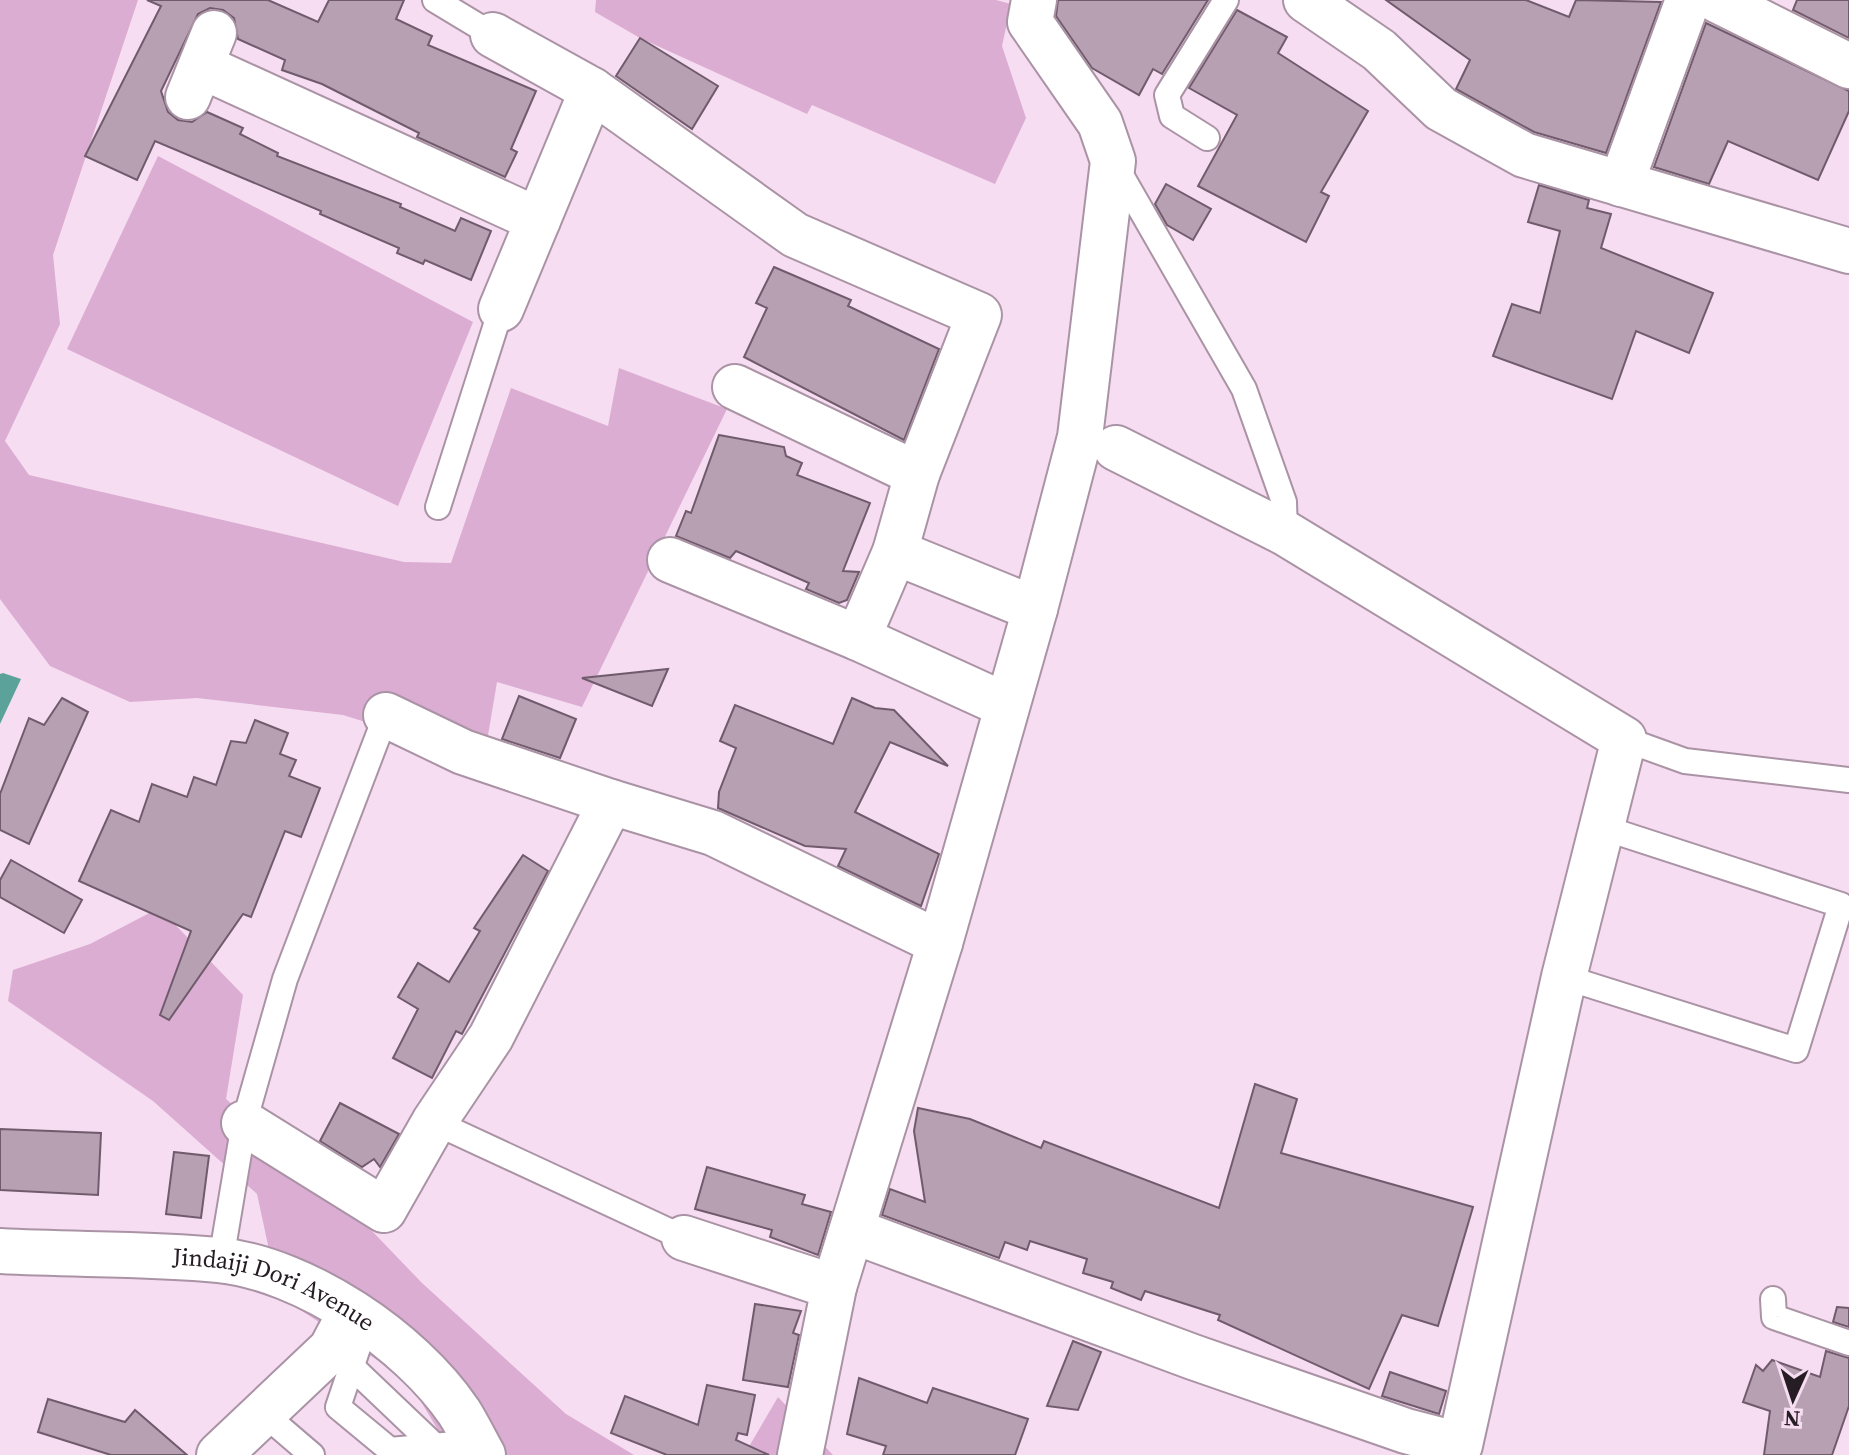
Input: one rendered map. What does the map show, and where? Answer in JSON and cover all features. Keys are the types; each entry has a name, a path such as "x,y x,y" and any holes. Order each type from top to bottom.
{"street":[{"path":"800,1455 834,1287 940,943 1005,705 1035,609 1080,437 1113,161 1100,123 1030,22 1034,0"},
{"path":"1306,0 1379,50 1441,109 1524,155 1849,251"},
{"path":"1621,184 1688,0"},
{"path":"1717,0 1849,66"},
{"path":"493,35 592,90 795,235 979,315 917,474 895,552 858,638"},
{"path":"201,65 538,220"},
{"path":"501,309 592,90"},
{"path":"735,387 917,474"},
{"path":"853,1231 1139,1338 1403,1443 1460,1445 1564,977 1624,739 1285,533 1116,448"},
{"path":"895,552 1035,609"},
{"path":"670,560 858,638 1005,705"},
{"path":"386,715 463,752 713,833 940,943"},
{"path":"244,1123 384,1210 434,1122 491,1037 611,802"},
{"path":"684,1238 834,1287"},
{"name":"Jindaiji Dori Avenue","path":"0,1251 221,1260 287,1278 324,1295 423,1369 459,1412 465,1448"},
{"path":"219,1455 331,1349 358,1318"}],"lane":[{"path":"435,0 493,35"},
{"path":"1207,138 1172,116 1167,95 1226,0"},
{"path":"1113,161 1244,389 1284,502 1285,533"},
{"path":"438,507 501,309"},
{"path":"221,1260 244,1123 285,979 386,715"},
{"path":"1624,739 1685,761 1849,780"},
{"path":"1564,977 1796,1050 1841,905 1601,827"},
{"path":"434,1122 684,1238"},
{"path":"1773,1299 1774,1317 1849,1343"},
{"path":"358,1318 352,1367 338,1407 390,1450 465,1448"},
{"path":"352,1367 465,1448"},
{"path":"263,1413 312,1455"}],"shaded area":[{"path":"0,0 138,0 53,255 60,324 5,441 29,475 404,562 451,563 511,388 608,426 619,368 727,409 582,707 497,682 484,759 343,715 197,698 130,702 50,666 0,599"},
{"path":"596,0 996,0 1011,4 1002,46 1026,118 995,184 812,105 807,114 640,38 595,12"},
{"path":"158,156 473,322 398,506 67,349"},
{"path":"0,674 21,679 0,724"},
{"path":"159,908 243,995 226,1099 348,1206 422,1283 566,1414 634,1455 453,1455 408,1380 279,1296 257,1194 153,1101 8,1001 13,970 90,944"},
{"path":"778,1397 833,1455 744,1455"}],"building":[{"path":"147,0 268,0 318,22 329,0 404,0 396,19 432,36 428,45 536,91 511,149 517,152 505,177 417,137 419,133 322,84 282,70 285,60 238,39 234,18 223,10 210,8 198,14 161,91 168,112 178,120 192,122 207,112 243,128 240,134 278,153 277,156 401,204 400,207 455,231 461,218 491,231 471,280 425,260 423,264 397,253 399,248 320,214 321,211 155,141 137,180 85,156 161,6"},
{"path":"1058,0 1208,0 1162,74 1153,69 1139,95 1092,68 1056,16"},
{"path":"1386,0 1526,0 1569,17 1576,0 1661,2 1606,153 1534,132 1456,89 1470,60"},
{"path":"1797,0 1849,0 1849,38 1793,10"},
{"path":"1237,10 1287,37 1278,53 1368,111 1321,192 1329,196 1306,242 1198,186 1237,115 1189,88"},
{"path":"1706,23 1849,91 1849,111 1818,180 1728,141 1709,184 1654,167"},
{"path":"640,38 718,86 692,129 616,76"},
{"path":"1166,184 1211,209 1193,240 1167,225 1155,204"},
{"path":"1539,185 1589,200 1587,208 1611,214 1601,248 1713,293 1689,353 1636,331 1612,399 1493,356 1512,304 1540,313 1560,231 1528,222"},
{"path":"774,267 851,300 848,306 939,349 904,440 744,357 767,308 756,303"},
{"path":"719,435 784,447 786,456 802,463 797,475 870,503 843,571 859,572 847,600 839,603 806,589 809,583 736,551 730,558 676,536 686,511 691,513"},
{"path":"668,669 652,706 582,678"},
{"path":"519,696 576,719 560,758 502,739"},
{"path":"62,698 88,712 29,844 0,830 0,794 29,718 44,725"},
{"path":"852,698 875,708 894,710 948,766 890,742 855,812 939,854 921,906 838,866 846,849 805,846 718,808 719,792 736,748 720,741 735,705 833,744"},
{"path":"255,720 288,733 280,754 296,760 289,776 320,788 301,837 285,831 251,917 243,914 169,1020 160,1015 191,931 79,881 111,810 139,822 152,784 187,797 194,777 216,785 231,741 246,743"},
{"path":"523,855 548,871 462,1034 456,1031 432,1078 393,1058 418,1009 398,997 418,963 449,982 480,931 474,928"},
{"path":"11,860 82,900 64,933 0,897 0,880"},
{"path":"1255,1084 1297,1099 1281,1153 1473,1207 1438,1326 1402,1315 1369,1389 1218,1320 1220,1315 1145,1291 1141,1300 1111,1288 1113,1282 1083,1273 1087,1259 1030,1241 1027,1250 1005,1242 999,1258 882,1215 890,1189 925,1202 914,1131 918,1108 970,1119 1041,1148 1044,1141 1219,1208"},
{"path":"340,1103 399,1134 380,1167 374,1159 362,1167 320,1141"},
{"path":"0,1129 101,1133 98,1195 0,1190"},
{"path":"174,1152 209,1156 201,1218 166,1214"},
{"path":"707,1167 805,1195 802,1204 831,1212 818,1255 770,1237 772,1230 695,1209"},
{"path":"755,1304 801,1311 793,1333 799,1335 788,1387 743,1380"},
{"path":"1837,1307 1849,1308 1849,1327 1833,1322"},
{"path":"1073,1341 1101,1352 1078,1410 1047,1406"},
{"path":"1826,1351 1849,1358 1849,1406 1832,1455 1764,1455 1770,1411 1743,1402 1756,1365 1763,1371 1772,1360 1820,1377"},
{"path":"1390,1372 1446,1391 1439,1414 1382,1396"},
{"path":"859,1378 927,1403 933,1388 1028,1419 1015,1455 883,1455 886,1446 847,1434"},
{"path":"707,1385 755,1395 747,1435 738,1433 736,1440 769,1455 667,1455 611,1433 625,1396 698,1425"},
{"path":"48,1399 125,1422 135,1410 187,1455 111,1455 38,1432"}]}
